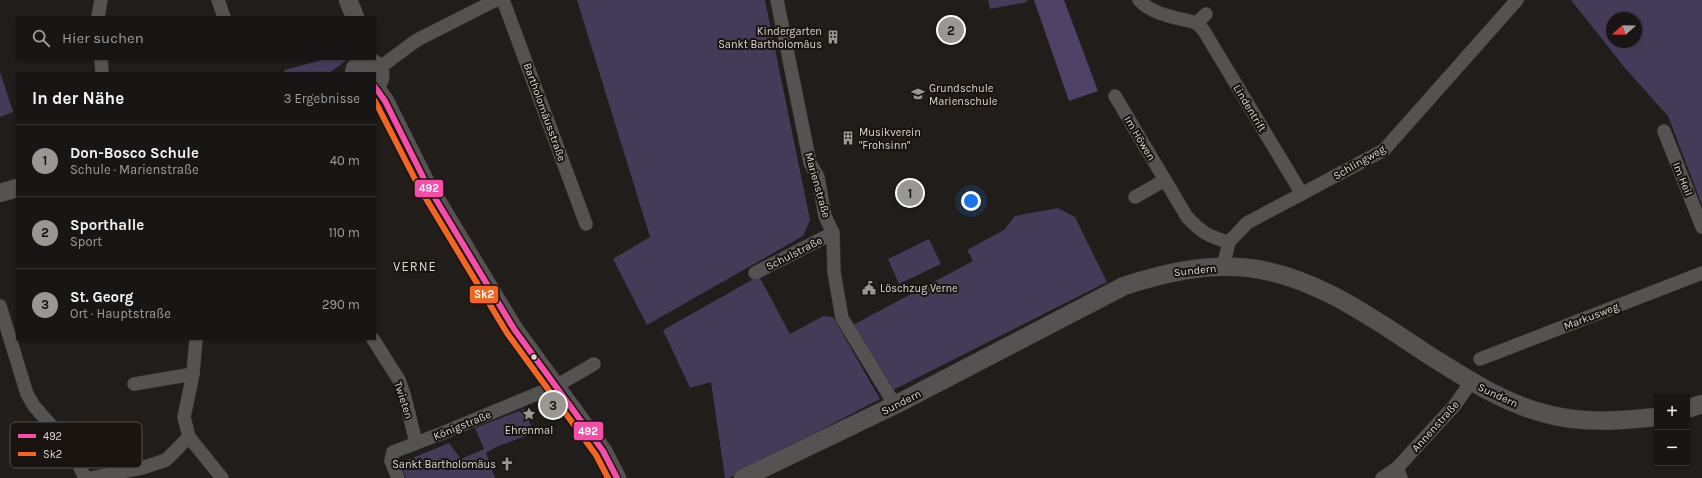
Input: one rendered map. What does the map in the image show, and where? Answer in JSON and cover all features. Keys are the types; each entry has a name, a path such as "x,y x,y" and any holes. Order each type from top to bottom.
{"street":[{"path":"98,16 101,0"},
{"path":"218,0 224,16"},
{"path":"348,0 355,16"},
{"path":"374,72 366,65 496,0"},
{"name":"Bartholomäusstraße","path":"503,0 586,224"},
{"name":"Marienstraße","path":"777,0 810,163 818,177 825,216 833,233 834,272 842,318 895,405"},
{"name":"Lindentrift","path":"1139,0 1144,6 1162,15 1201,19 1204,31 1302,194"},
{"name":"Schlingweg","path":"1223,267 1229,242 1247,223 1384,150 1517,0"},
{"path":"101,60 102,72"},
{"path":"376,74 380,78 376,85"},
{"path":"376,89 384,101 426,183 514,329 603,451 617,478"},
{"name":"Im Höwen","path":"1115,96 1187,217 1200,230 1212,238 1229,242"},
{"name":"Im Heil","path":"1664,131 1702,227"},
{"path":"1135,197 1166,180"},
{"path":"0,193 16,188"},
{"name":"Schulstraße","path":"755,273 833,233"},
{"name":"Sundern","path":"743,478 895,405 1124,286 1162,274 1192,269 1223,267 1249,268 1276,273 1310,285 1344,302 1471,382 1517,405 1572,419 1619,421 1654,417"},
{"name":"Markusweg","path":"1480,359 1702,273"},
{"path":"0,306 27,394 34,406 48,422"},
{"path":"196,340 193,374 184,417 189,437 222,478"},
{"name":"Twieten","path":"374,340 399,380 416,442"},
{"path":"556,386 594,364"},
{"path":"134,384 193,374"},
{"name":"Annenstraße","path":"1382,478 1399,473 1455,405 1471,382"},
{"name":"Königstraße","path":"398,478 391,460 393,452 556,386"},
{"path":"1690,408 1702,404"},
{"path":"91,478 142,468 166,460 189,437"},
{"path":"80,468 85,478"}],"shaded area":[{"path":"577,0 765,0 810,220 803,236 647,325 613,259 650,237"},
{"path":"988,0 1027,0 1028,2 990,9"},
{"path":"1034,0 1064,0 1098,91 1069,101"},
{"path":"1571,0 1702,0 1702,205 1668,116 1609,48 1642,48 1642,12 1606,12 1606,44"},
{"path":"322,60 347,60 330,72 285,72 284,70"},
{"path":"0,72 13,112 0,117"},
{"path":"1058,208 1075,217 1107,282 891,391 853,325 973,261 967,250 1004,230 1015,216"},
{"path":"929,239 941,264 899,284 888,259"},
{"path":"759,276 790,334 823,316 833,317 880,399 729,478 725,478 711,382 690,388 663,330"},
{"path":"524,409 534,433 496,447 486,453 495,478 406,478 400,463 449,443 461,459 484,449 475,428"}],"transit line":[{"name":"492","path":"376,88 385,101 426,183 514,329 603,451 617,478"},
{"name":"Sk2","path":"376,103 419,187 507,333 596,455 608,478"}],"place":[{"name":"Sporthalle","path":"951,30"},
{"name":"Kindergarten Sankt Bartholomäus","path":"833,37"},
{"name":"Grundschule Marienschule","path":"918,94"},
{"name":"Musikverein \"Frohsinn\"","path":"848,138"},
{"name":"Don-Bosco Schule","path":"910,193"},
{"name":"Löschzug Verne","path":"869,288"},
{"name":"St. Georg","path":"553,405"},
{"name":"Ehrenmal","path":"529,414"},
{"name":"Sankt Bartholomäus","path":"507,464"}],"district":[{"name":"VERNE","path":"415,266"}]}
